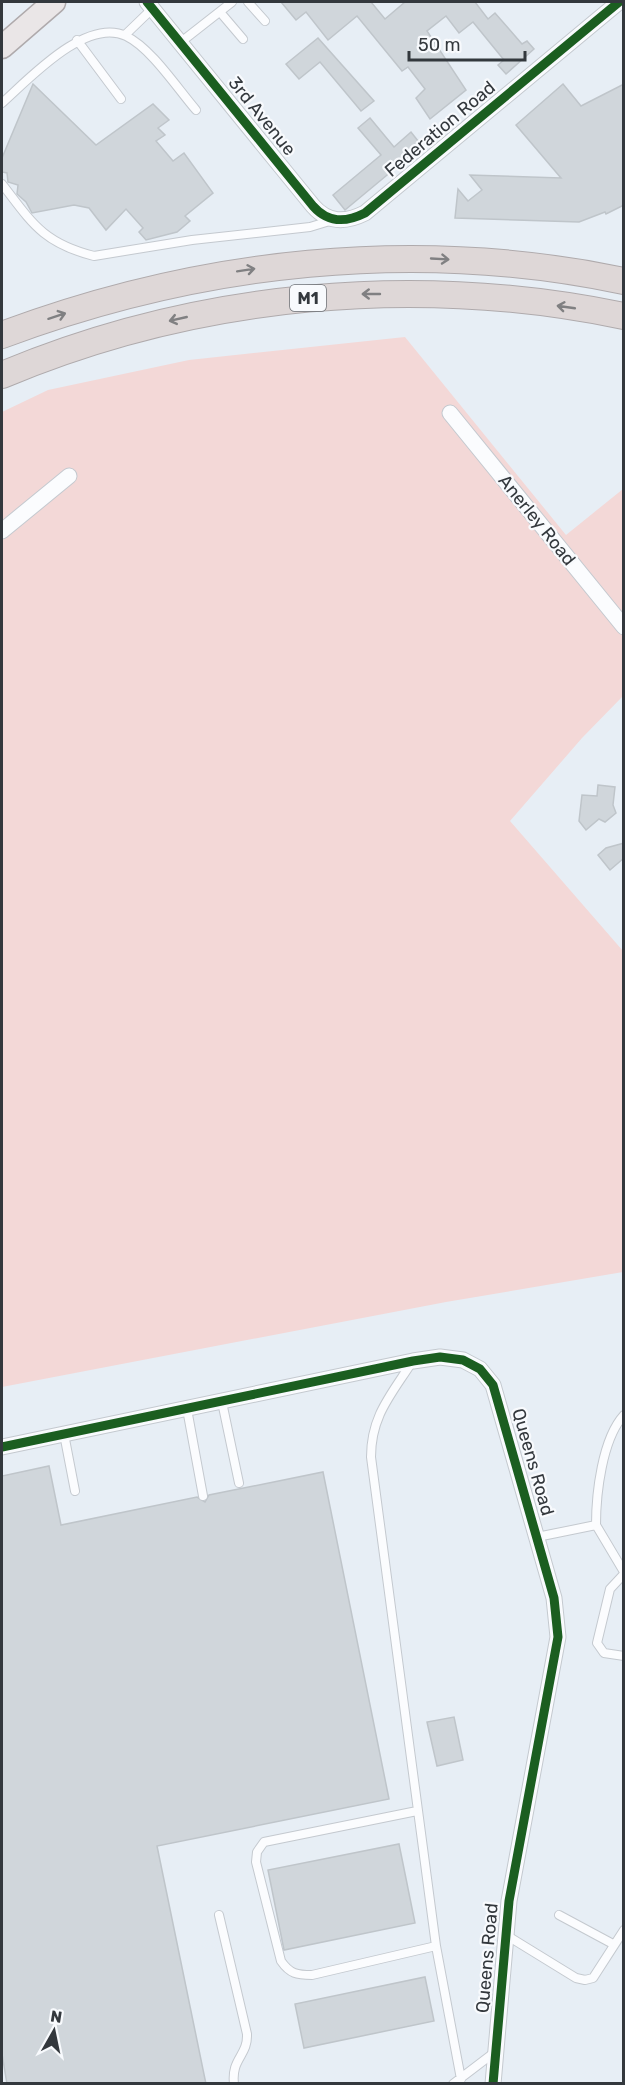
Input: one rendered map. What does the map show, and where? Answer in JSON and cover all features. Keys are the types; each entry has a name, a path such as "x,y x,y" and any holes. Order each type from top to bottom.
{"highway":[{"name":"M1","path":"2,336 104,301 156,287 219,274 313,262 412,258 462,261 519,265 624,281"},
{"name":"M1","path":"2,375 102,339 151,325 282,300 360,294 439,294 522,301 624,316"}],"main road":[{"path":"2,31 37,2"},
{"path":"2,47 54,2"}],"street":[{"name":"Federation Road","path":"334,220 348,220 365,213 619,2"},
{"name":"3rd Avenue","path":"150,5 313,206 321,215 334,220"},
{"name":"Anerley Road","path":"450,413 624,627"},
{"path":"2,531 69,476"},
{"name":"Queens Road","path":"2,1447 413,1361 453,1357 473,1365 487,1375 501,1408 554,1598 558,1637 548,1700 522,1827 505,1935 493,2084"}],"lane":[{"path":"181,42 232,2"},
{"path":"248,2 265,21"},
{"path":"125,35 150,5"},
{"path":"220,12 243,39"},
{"path":"2,102 77,40 107,33 125,35 142,48 196,110"},
{"path":"77,40 121,99"},
{"path":"2,184 39,232 94,256 192,240 309,227 334,220"},
{"path":"413,1361 378,1414 373,1428 371,1457 436,1946 461,2079"},
{"path":"222,1402 239,1483"},
{"path":"187,1409 203,1496"},
{"path":"624,1415 608,1441 596,1507 596,1525 624,1573 610,1589 597,1642 604,1653 624,1656"},
{"path":"63,1434 75,1491"},
{"path":"537,1537 596,1525"},
{"path":"417,1811 264,1842 257,1852 256,1862 281,1962 288,1971 297,1975 312,1975 436,1946"},
{"path":"219,1915 248,2034 245,2050 232,2070 234,2084"},
{"path":"559,1915 613,1944"},
{"path":"505,1935 576,1978 585,1980 593,1978 624,1930"},
{"path":"453,2084 496,2051"}],"shaded area":[{"path":"405,337 566,535 623,489 623,696 582,738 510,821 623,951 623,1272 446,1302 2,1387 2,412 48,390 189,360"}],"building":[{"path":"281,2 371,2 385,19 405,2 475,2 488,19 495,13 522,44 527,41 534,49 506,74 498,65 504,60 473,22 459,33 446,16 427,31 466,90 430,119 416,98 425,89 408,67 402,71 357,16 328,40 306,12 296,20"},
{"path":"318,38 374,101 361,111 320,62 299,79 286,64"},
{"path":"33,84 96,145 153,104 169,120 158,128 165,135 156,141 173,161 184,153 213,193 185,216 190,221 177,232 146,240 139,232 143,228 126,209 106,230 89,208 74,205 32,213 26,202 17,194 18,185 8,182 7,173 2,172 2,158"},
{"path":"563,84 581,106 624,84 624,205 606,214 605,212 579,222 455,218 458,189 468,201 482,190 470,175 561,178 516,125"},
{"path":"370,118 394,147 411,132 422,146 345,210 333,195 381,155 358,128"},
{"path":"598,785 615,787 613,805 616,813 605,822 599,819 586,830 579,821 582,795 597,796"},
{"path":"624,843 624,858 610,870 598,855 606,848"},
{"path":"49,1466 61,1525 197,1497 205,1502 209,1495 323,1472 389,1799 157,1846 206,2084 7,2084 2,2054 2,1476"},
{"path":"454,1717 463,1760 437,1766 427,1722"},
{"path":"399,1844 415,1923 284,1950 268,1870"},
{"path":"425,1977 434,2021 304,2048 295,2004"}],"cycle path":[{"path":"147,2 313,206 325,216 337,220 351,219 365,213 619,2"},
{"path":"2,1447 440,1357 463,1360 480,1369 493,1385 554,1598 558,1637 509,1901 493,2084"}]}
